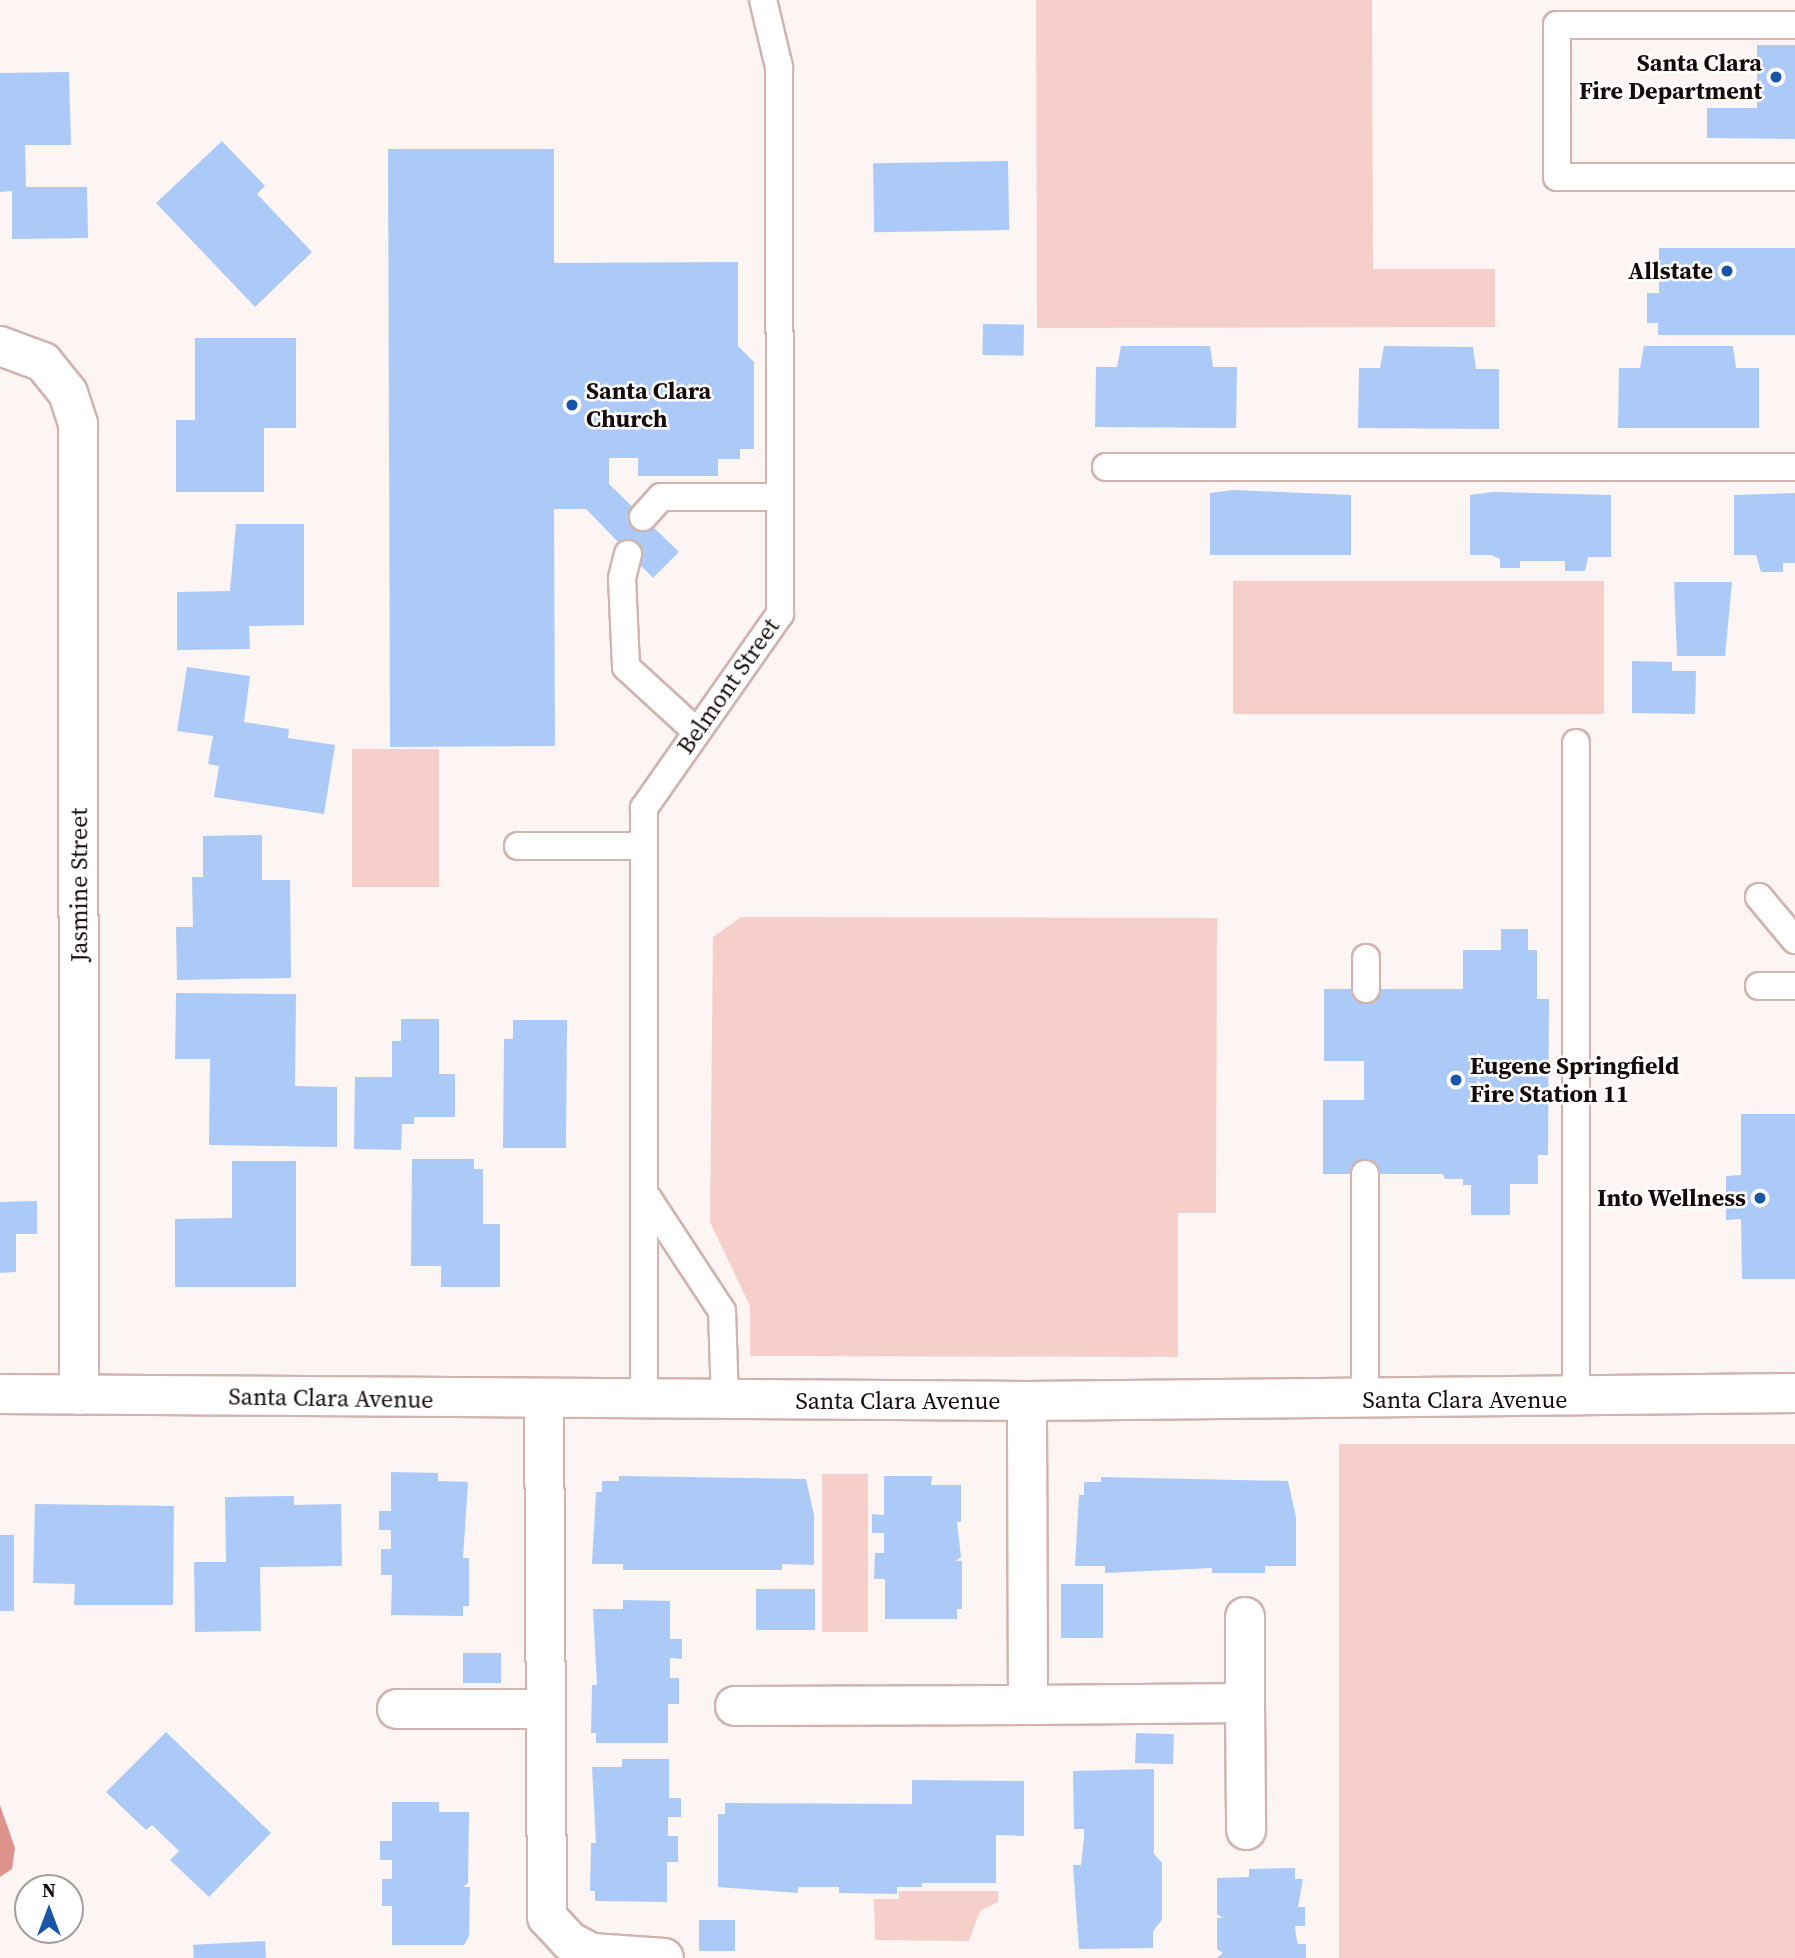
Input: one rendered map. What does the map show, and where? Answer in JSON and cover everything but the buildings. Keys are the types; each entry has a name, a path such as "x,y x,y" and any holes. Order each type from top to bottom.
{"street":[{"name":"Jasmine Street","path":"0,346 24,351 59,381 78,424 79,1395"},
{"name":"Santa Clara Avenue","path":"0,1394 1027,1401 1576,1399 1795,1393"},
{"path":"544,1399 547,1917 569,1941 592,1953 664,1958"},
{"path":"1027,1401 1028,1705"},
{"path":"1245,1617 1246,1830"},
{"path":"736,1706 1245,1703"},
{"path":"397,1709 545,1709"}],"lane":[{"name":"Belmont Street","path":"645,1399 646,802 780,614 779,68 763,0"},
{"path":"1795,24 1557,24 1557,177 1795,177"},
{"path":"1106,467 1795,467"},
{"path":"643,517 661,497 780,497"},
{"path":"628,554 622,578 626,667 697,732"},
{"path":"1576,743 1576,1399"},
{"path":"519,846 644,846"},
{"path":"1759,897 1795,940"},
{"path":"1366,958 1366,989"},
{"path":"1759,986 1795,986"},
{"path":"1366,1174 1366,1400"},
{"path":"647,1197 722,1311 725,1400"}],"shaded area":[{"path":"1036,0 1372,0 1373,269 1495,269 1495,327 1037,328"},
{"path":"1233,581 1604,581 1604,714 1233,714"},
{"path":"352,749 439,749 439,887 352,887"},
{"path":"741,917 1217,918 1216,1213 1178,1213 1178,1357 750,1356 750,1306 710,1222 713,937"},
{"path":"1339,1444 1795,1444 1795,1958 1339,1958"},
{"path":"822,1474 868,1474 868,1632 822,1632"},
{"path":"0,1805 15,1848 12,1869 0,1877"},
{"path":"899,1891 998,1891 998,1902 980,1911 969,1941 875,1940 874,1899 899,1899"}],"place":[{"name":"Santa Clara Fire Department","path":"1776,77"},
{"name":"Allstate","path":"1727,271"},
{"name":"Santa Clara Church","path":"572,405"},
{"name":"Eugene Springfield Fire Station 11","path":"1456,1080"},
{"name":"Into Wellness","path":"1760,1198"}]}
